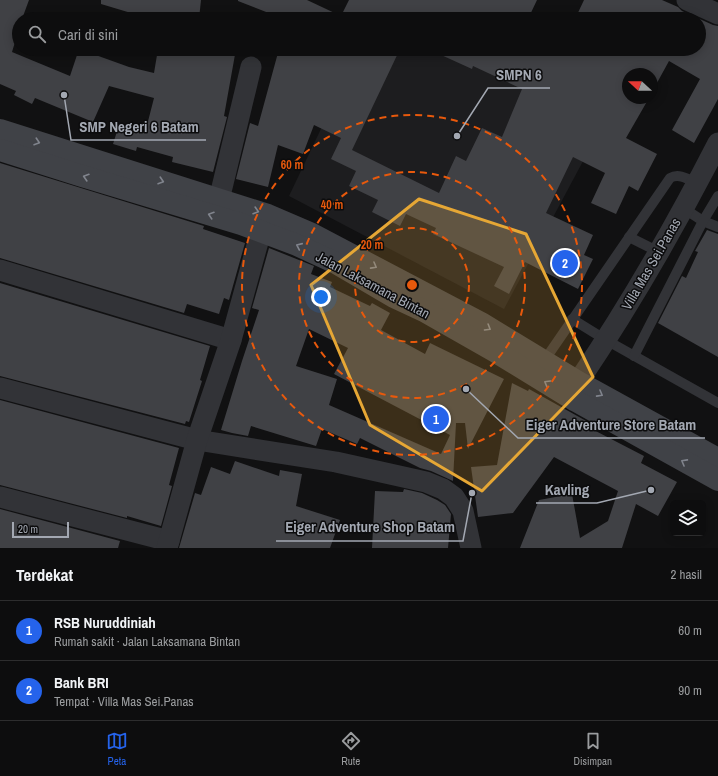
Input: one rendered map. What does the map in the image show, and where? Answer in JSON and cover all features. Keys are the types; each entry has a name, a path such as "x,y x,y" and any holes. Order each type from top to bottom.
{"main road":[{"name":"Jalan Laksamana Bintan","path":"0,130 268,215 310,233 481,323 578,382 718,459"},
{"name":"Jalan Laksamana Bintan","path":"0,150 261,231 297,245 336,263 394,298 424,312 496,352 576,401 718,480"}],"street":[{"path":"694,1 718,14"},
{"path":"219,200 251,67"},
{"name":"Villa Mas Sei.Panas","path":"578,382 606,340 659,252 718,143"},
{"path":"0,497 168,544 197,440 231,340 261,231"},
{"path":"0,270 231,340"},
{"path":"0,388 197,440 336,462 426,482 443,489 454,497 463,511 471,548"}],"lane":[{"path":"544,361 670,178 674,175 680,176 697,183"},
{"path":"634,356 703,220 718,196"},
{"path":"683,208 718,227"},
{"path":"629,237 659,252"},
{"path":"572,319 606,340 718,403"}],"highlighted area":[{"path":"419,199 526,234 593,377 482,491 370,425 311,285"}],"shaded area":[{"path":"356,56 595,56 622,71 622,88 504,309 289,196"}],"building":[{"path":"0,0 29,0 25,12 12,12 12,56 22,56 70,76 77,56 98,56 129,67 154,73 157,56 235,56 224,116 227,117 213,172 172,162 173,157 137,147 136,151 113,144 119,125 145,133 154,98 109,86 93,122 35,98 32,104 14,95 16,91 0,84"},
{"path":"101,0 201,0 200,12 128,12 101,4"},
{"path":"307,0 332,12 266,12 238,1"},
{"path":"349,0 537,0 531,12 343,12"},
{"path":"584,0 662,0 678,7 684,12 578,12"},
{"path":"706,22 718,26 718,99 694,143 672,130 700,79 669,61 658,81 658,68 622,68 622,104 646,104 626,138 657,154 638,191 629,186 616,214 591,203 605,173 573,157 546,213 593,235 584,255 593,259 578,289 525,262 509,294 494,286 504,267 433,234 436,228 406,214 400,226 372,212 378,200 349,186 356,171 331,159 341,138 314,125 303,154 278,145 268,187 236,179 250,123 258,126 277,56 397,56 352,150 439,193 456,156 466,161 482,128 502,137 522,89 473,66 472,69 443,56 706,56"},
{"path":"0,163 204,226 203,229 245,243 229,300 224,298 219,314 187,304 184,313 0,258"},
{"path":"707,230 718,234 718,357 658,323 682,276 686,278 698,252 695,251"},
{"path":"269,248 314,266 311,274 332,282 330,287 370,306 372,303 390,313 381,330 425,354 430,343 504,379 468,449 465,423 456,423 453,481 431,471 420,468 360,438 357,444 322,429 316,446 251,426 248,436 221,430 259,310 252,308","holes":["309,329 348,348 334,374 450,435 441,454 329,405 337,379 296,366"]},
{"path":"0,283 210,346 200,380 202,381 189,422 186,421 185,424 0,376"},
{"path":"512,383 528,391 529,389 588,422 586,426 644,456 641,463 677,482 658,516 636,504 622,548 520,548 539,500 572,494 580,538 608,521 618,491 554,457 513,513 478,517 471,467 497,465"},
{"path":"0,400 179,448 169,485 172,486 161,526 127,516 127,518 0,485"},
{"path":"235,461 279,476 280,470 302,474 296,506 340,520 330,548 179,548 195,493 201,495 211,467 230,474"},
{"path":"404,489 422,493 445,505 451,514 448,548 372,548 375,491 403,492"},
{"path":"0,509 120,541 118,548 0,548"}],"place":[{"name":"SMP Negeri 6 Batam","path":"64,95"},
{"name":"SMPN 6","path":"457,136"},
{"name":"Bank BRI","path":"565,263"},
{"name":"Eiger Adventure Store Batam","path":"466,389"},
{"name":"RSB Nuruddiniah","path":"436,419"},
{"name":"Kavling","path":"651,490"},
{"name":"Eiger Adventure Shop Batam","path":"472,493"}]}
